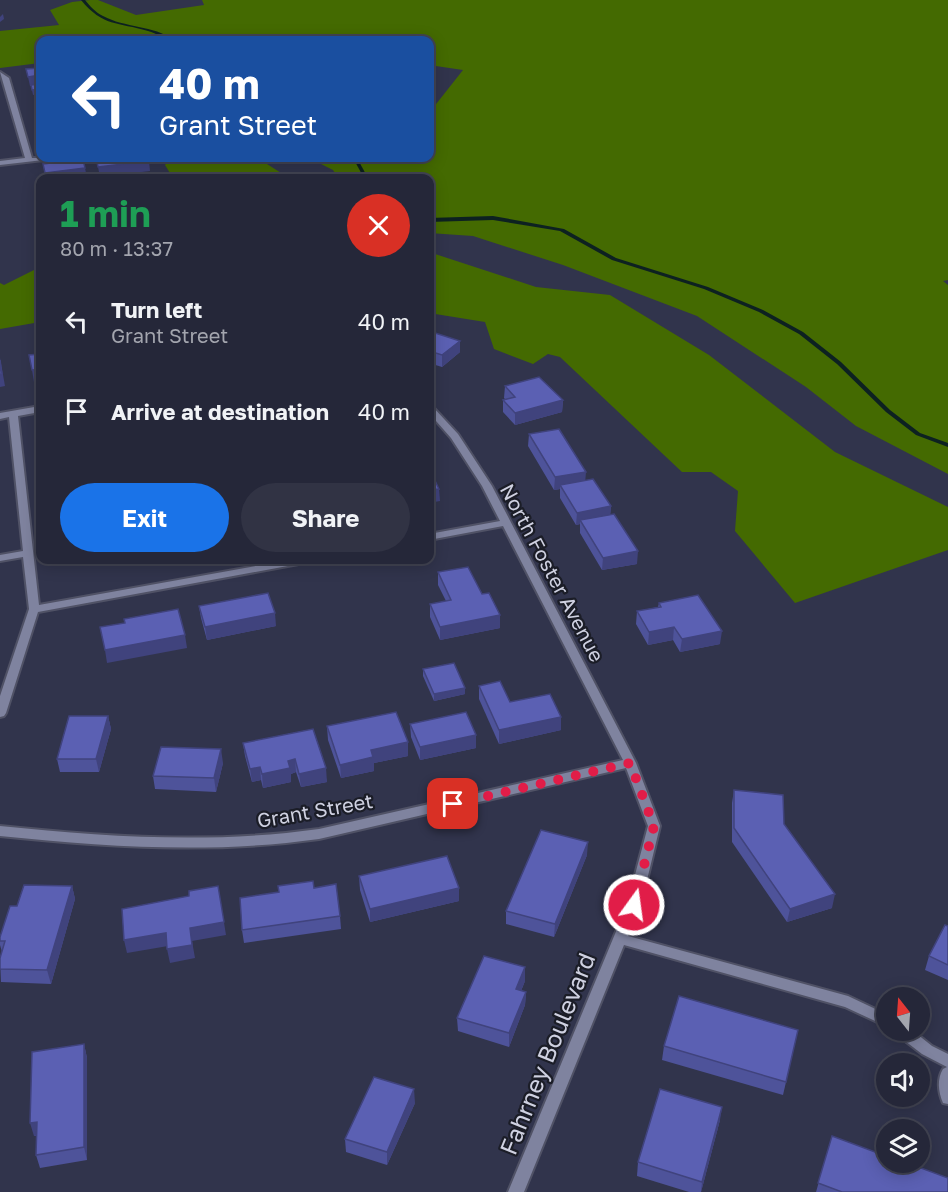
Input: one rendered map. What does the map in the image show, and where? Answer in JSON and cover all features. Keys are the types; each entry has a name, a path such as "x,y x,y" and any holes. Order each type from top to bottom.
{"street":[{"path":"3,76 29,160"},
{"path":"0,163 36,159"},
{"path":"0,416 36,410"},
{"name":"North Foster Avenue","path":"434,413 455,436 487,486 630,763"},
{"path":"0,713 34,609 13,414"},
{"path":"434,536 505,523"},
{"path":"0,558 28,553"},
{"path":"34,609 282,564"},
{"name":"Grant Street","path":"0,831 159,842 274,842 319,834 630,763"},
{"name":"Fahrney Boulevard","path":"516,1192 634,905 654,826 630,763"},
{"path":"620,939 848,1002 876,1015"},
{"path":"918,1041 948,1061"},
{"path":"948,1073 945,1078 948,1098"}],"green space":[{"path":"98,0 136,15 204,5 202,0 948,0 948,280 943,281 948,285 948,474 856,426 806,387 697,316 563,265 473,236 434,233 434,174 336,174 333,170 317,162 434,162 434,107 463,70 434,66 434,36 36,36 36,64 0,68 0,31 59,25 50,10 72,2"},
{"path":"167,162 268,162 267,164 283,174 171,174 165,165"},
{"path":"434,254 536,287 610,295 709,355 835,452 948,507 948,550 795,603 735,531 738,491 711,472 682,472 560,357 548,354 533,364 494,349 485,322 434,314"},
{"path":"36,269 36,323 0,329 0,283 4,285"}],"building":[{"path":"36,68 36,76 28,77 26,69"},
{"path":"36,84 36,90 32,90 31,85"},
{"path":"84,162 85,168 45,173 43,164"},
{"path":"97,162 140,162 98,167"},
{"path":"434,333 460,341 442,355 434,353"},
{"path":"36,354 36,370 32,370 29,355"},
{"path":"539,377 563,400 515,413 503,400 515,397 505,386"},
{"path":"559,429 586,472 555,477 529,434"},
{"path":"434,478 439,489 434,490"},
{"path":"593,479 611,506 577,513 560,485"},
{"path":"614,514 638,551 603,558 580,520"},
{"path":"468,567 482,594 489,593 500,615 440,627 430,604 451,600 438,572"},
{"path":"268,593 275,613 205,627 199,606"},
{"path":"698,595 722,631 682,639 674,627 649,632 637,611 661,607 659,603"},
{"path":"178,609 185,635 105,650 100,627 125,623 124,619"},
{"path":"454,663 465,688 434,694 423,669"},
{"path":"500,681 510,702 550,694 561,717 499,730 479,686"},
{"path":"396,712 408,742 371,750 373,757 340,765 327,726"},
{"path":"466,712 476,735 420,747 410,724"},
{"path":"69,716 108,716 96,759 57,759"},
{"path":"313,729 326,768 299,774 295,759 288,761 290,768 262,774 260,767 250,769 243,743"},
{"path":"161,747 221,749 214,778 153,776"},
{"path":"734,790 783,795 784,824 835,894 790,909 734,828"},
{"path":"541,830 588,842 555,924 506,911"},
{"path":"447,856 459,888 370,909 359,876"},
{"path":"313,881 314,888 336,884 340,916 242,930 240,898 279,892 278,886"},
{"path":"24,885 72,886 47,970 0,969 0,958 5,941 0,941 0,937 10,906 17,906"},
{"path":"218,886 224,922 190,928 192,945 167,949 166,933 124,940 122,909 189,896 189,891"},
{"path":"945,925 948,926 948,965 929,956"},
{"path":"484,956 525,967 516,989 526,992 509,1033 457,1018"},
{"path":"679,996 798,1030 786,1082 664,1046"},
{"path":"84,1044 84,1147 36,1155 37,1122 30,1123 32,1052"},
{"path":"374,1077 414,1089 387,1152 345,1139"},
{"path":"660,1089 722,1107 702,1182 638,1162"},
{"path":"832,1136 876,1152 876,1173 930,1171 948,1178 948,1192 842,1192 818,1183"}],"waterway":[{"path":"83,0 92,10 113,22 165,36"},
{"path":"357,162 364,174"},
{"path":"434,220 493,218 562,230 614,259 706,288 761,311 801,333 839,363 888,411 918,434 948,445"}],"route":[{"path":"453,804 630,763 654,826 634,905"}]}
